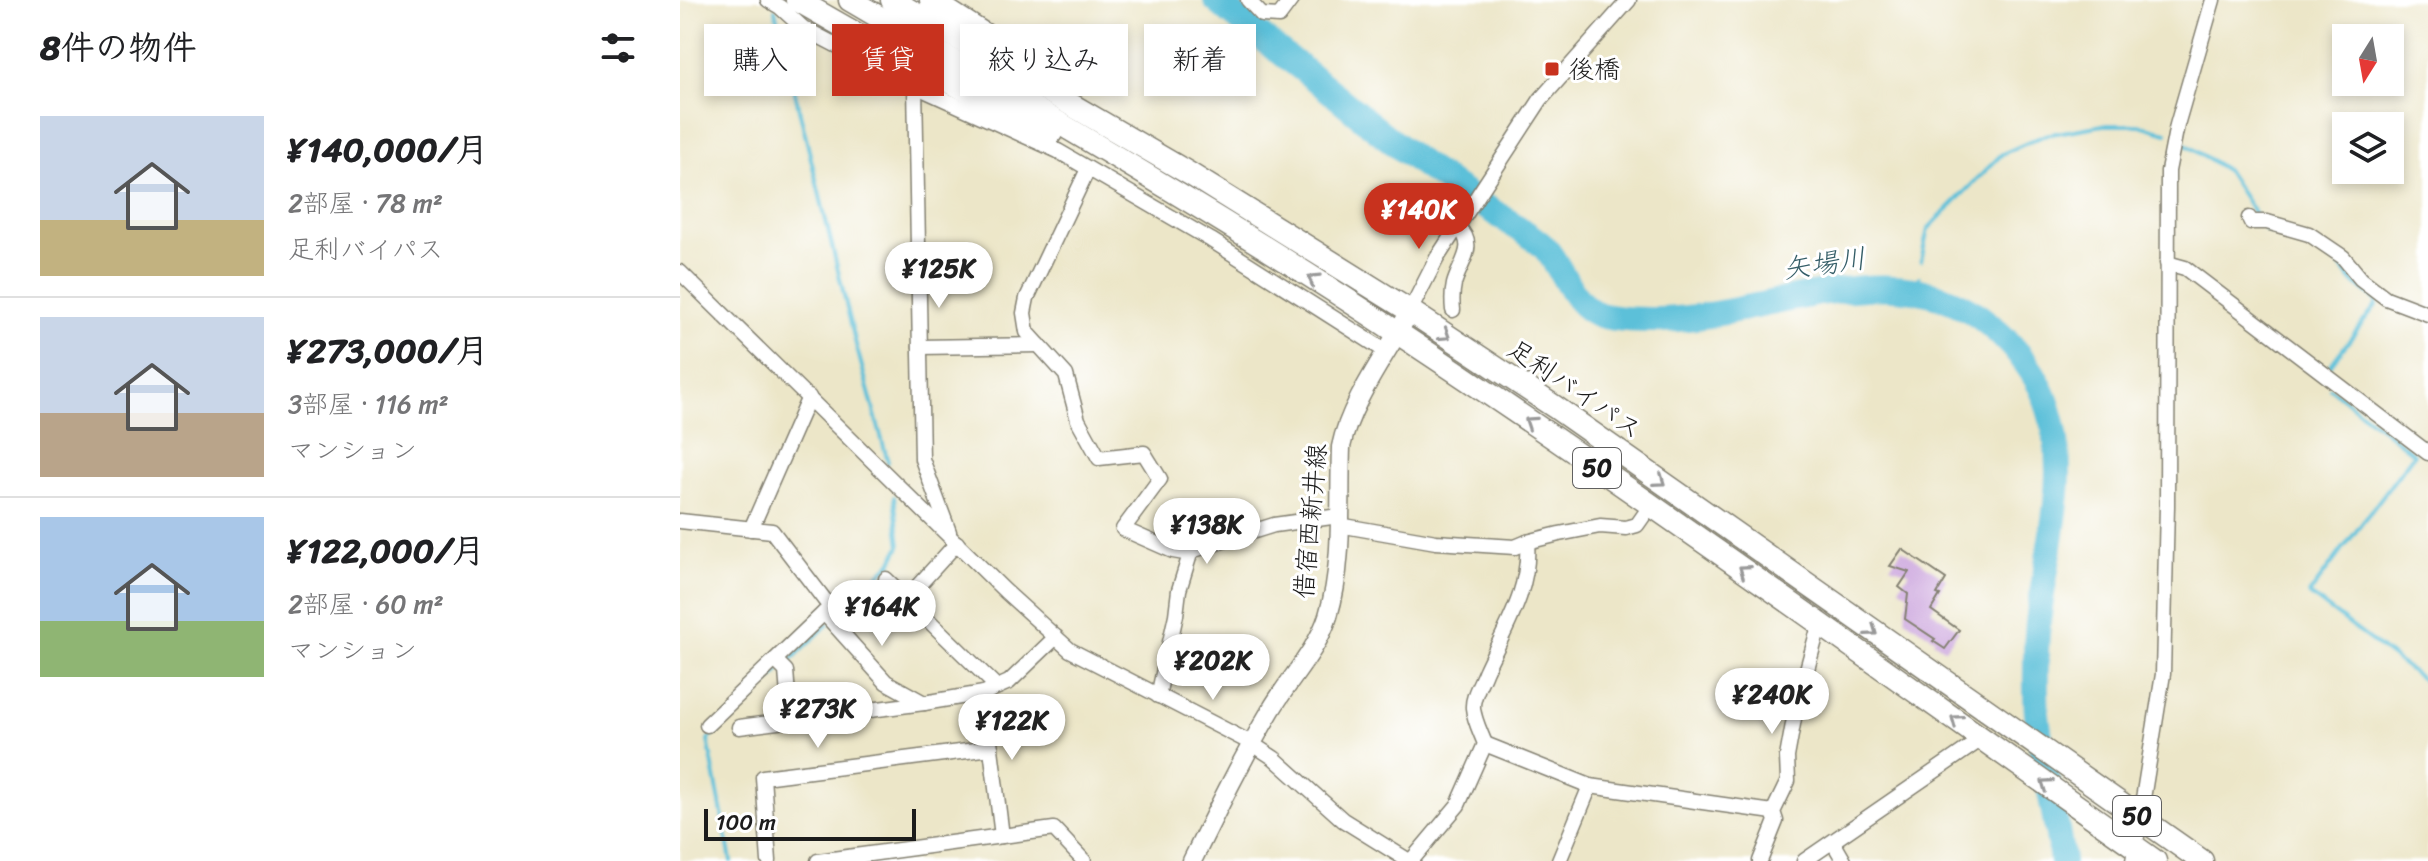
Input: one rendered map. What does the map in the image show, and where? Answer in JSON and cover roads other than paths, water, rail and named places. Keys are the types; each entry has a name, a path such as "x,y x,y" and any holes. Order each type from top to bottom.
{"highway":[{"name":"50","path":"797,0 867,40 1020,118 1164,186"},
{"name":"足利バイパス","path":"850,0 1038,99 1190,174 1410,311 1555,407 2202,861"},
{"name":"足利バイパス","path":"892,0 1392,343 1651,505 2073,802 2135,854 2155,861"},
{"name":"50","path":"931,0 1031,64 1190,174"}],"main road":[{"name":"借宿西新井線","path":"1192,861 1251,743 1318,639 1327,618 1335,578 1343,434 1410,311"}],"street":[{"path":"768,0 803,28 832,43"},
{"path":"1248,0 1262,15 1279,16 1291,0"},
{"path":"1410,311 1437,258 1541,99 1629,0"},
{"path":"2135,854 2163,674 2167,506 2166,200 2171,148 2213,0"},
{"path":"915,96 922,459 954,540"},
{"path":"937,96 1058,151 1392,343"},
{"path":"1088,169 1027,298 1024,313 1027,332 1066,375 1078,420 1099,458 1144,453 1160,479 1123,529 1173,551 1190,554"},
{"path":"2249,218 2251,222 2267,222 2309,234 2343,257 2361,279 2386,298 2428,314"},
{"path":"1453,310 1454,284 1468,247 1465,234 1457,226"},
{"path":"2167,263 2185,268 2428,453"},
{"path":"680,272 1070,650 1251,743 1274,758 1343,820 1410,861 1458,805 1485,744 1474,714 1474,699 1513,616 1527,568 1527,542"},
{"path":"920,347 1039,345"},
{"path":"751,529 809,397"},
{"path":"1158,696 1174,628 1179,590 1191,551 1274,525 1339,520 1436,542 1515,547 1600,526 1626,528 1637,525 1651,505"},
{"path":"680,521 772,531 830,607 707,725"},
{"path":"906,599 954,540"},
{"path":"886,579 990,690 991,748 1002,836"},
{"path":"824,613 886,682 924,703"},
{"path":"1760,861 1776,821 1773,812 1788,781 1787,757 1795,713 1820,622"},
{"path":"739,727 924,703 990,690 1009,682 1056,637"},
{"path":"775,660 786,671 790,720"},
{"path":"1804,861 1983,738"},
{"path":"1485,744 1590,786 1773,812"},
{"path":"769,861 763,777 991,748"},
{"path":"1559,861 1590,786"},
{"path":"818,861 1054,829 1084,861"},
{"path":"1833,842 1844,861"}],"waterway":[{"name":"矢場川","path":"1216,0 1416,159 1537,241 1552,256 1574,295 1600,315 1658,320 1700,316 1831,292 1874,288 1915,290 1955,302 1991,326 2010,344 2040,385 2056,439 2056,501 2038,627 2036,690 2037,715 2062,861"},
{"path":"775,10 856,345 888,462"},
{"path":"1921,261 1928,229 2002,154 2045,135 2103,125 2140,125 2167,133"},
{"path":"2185,144 2227,171 2255,214"},
{"path":"2265,230 2308,244 2338,263 2354,283 2376,300 2376,305 2329,367"},
{"path":"1916,290 1919,277"},
{"path":"2330,388 2414,454 2309,594 2428,684"},
{"path":"834,618 891,563 900,546 894,497"},
{"path":"786,665 828,624"},
{"path":"731,861 708,740 779,671"}],"place":[{"name":"後橋","path":"1552,69"}]}
